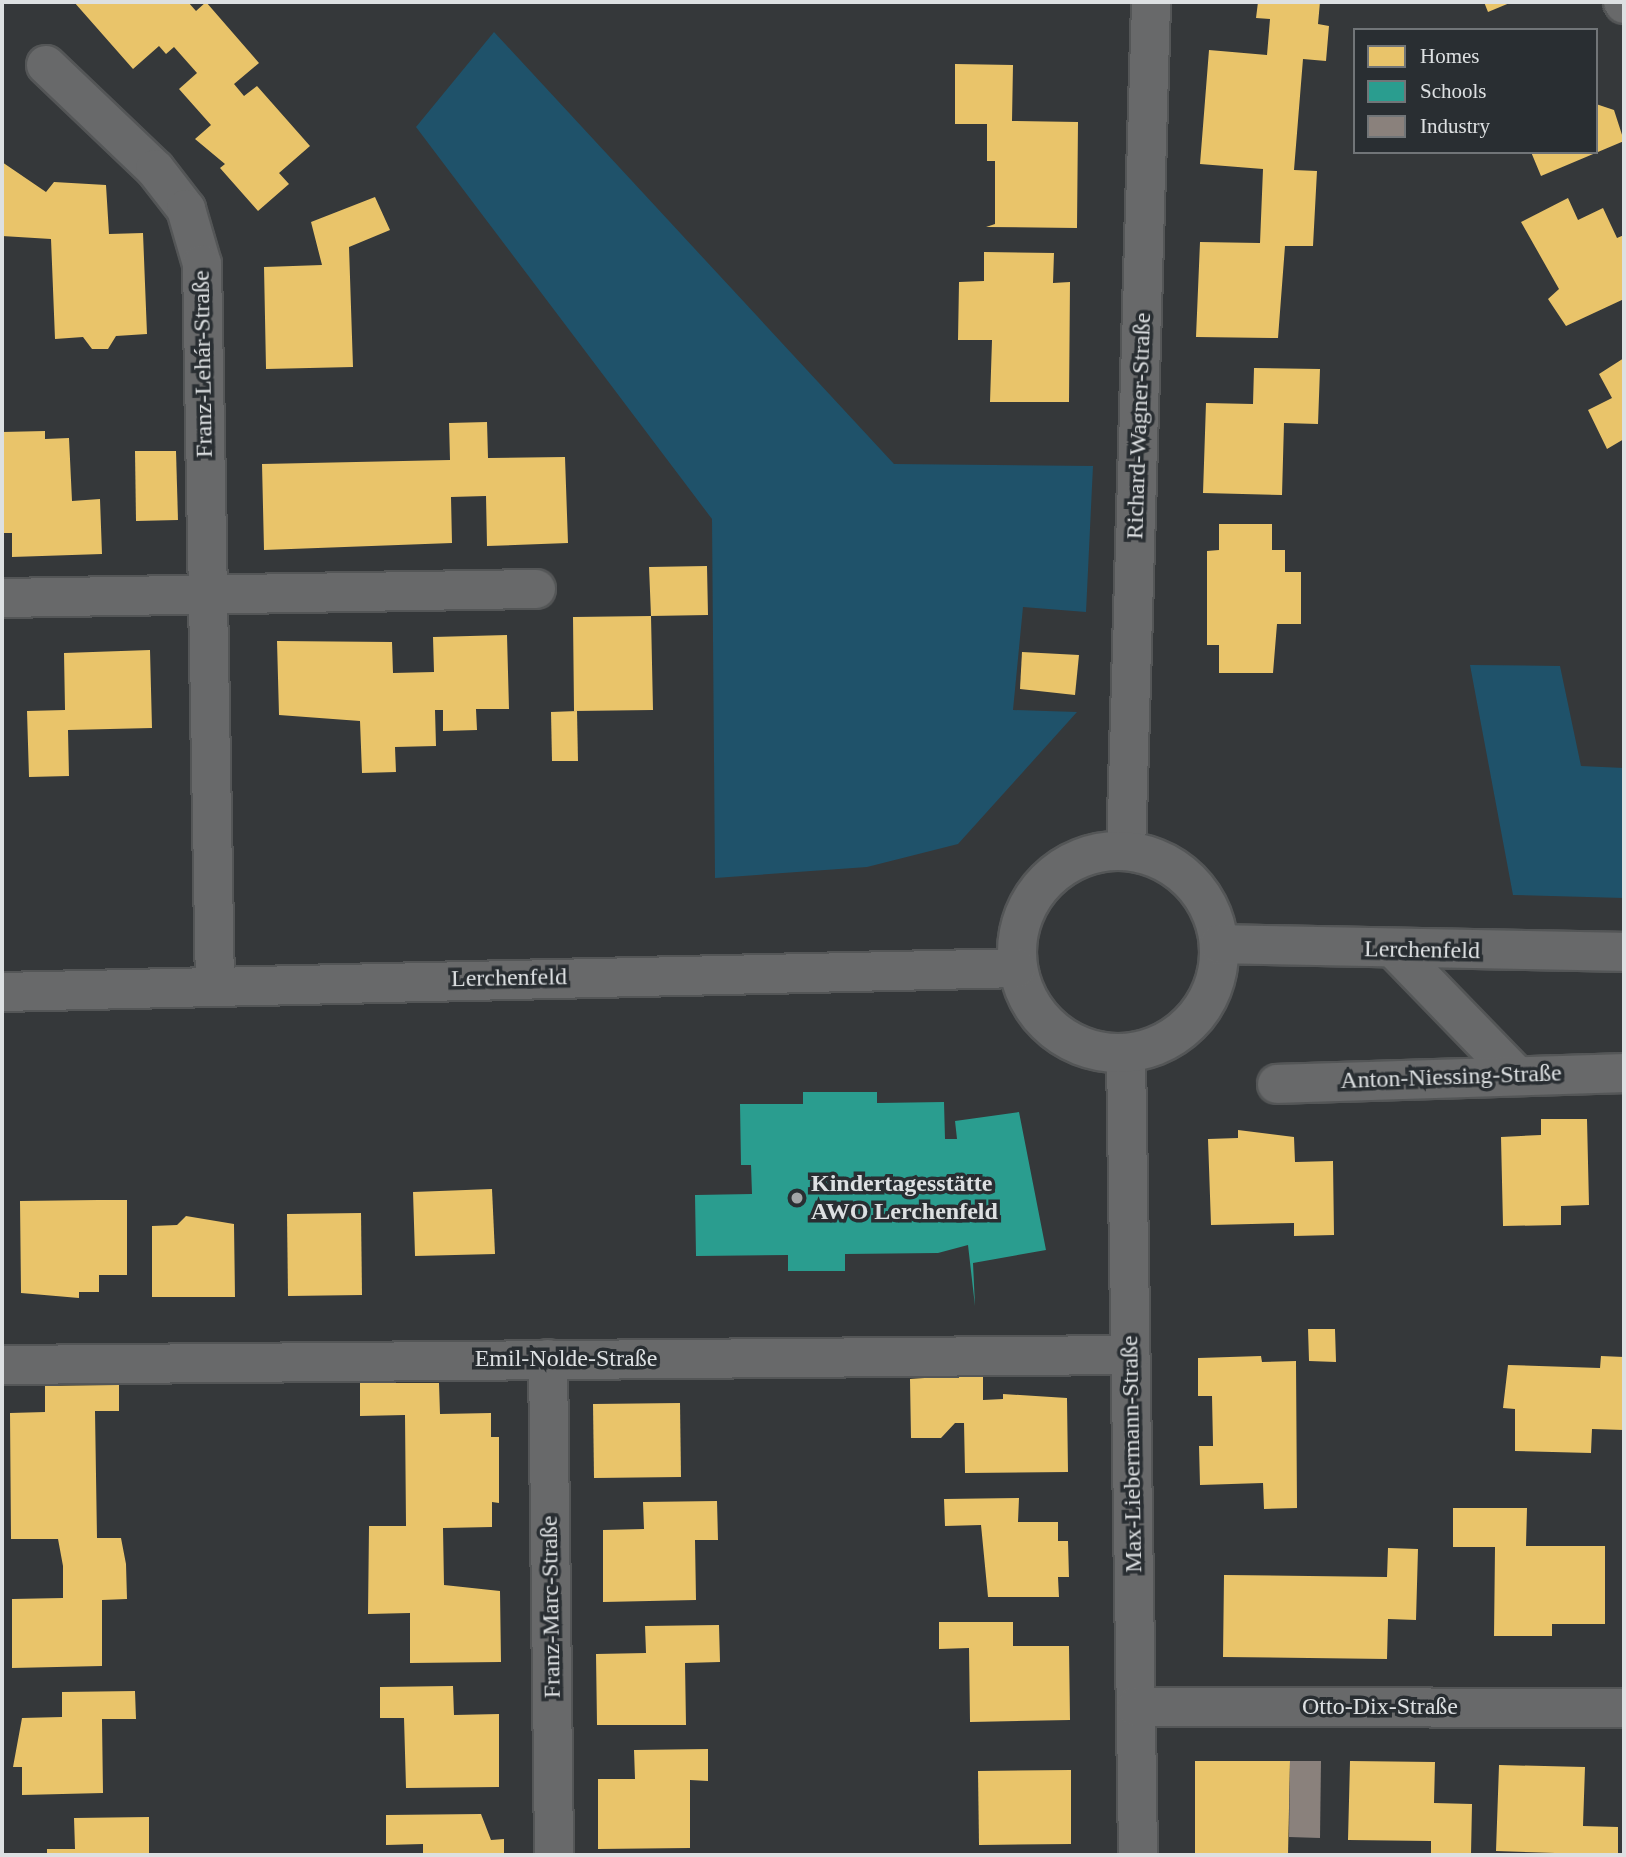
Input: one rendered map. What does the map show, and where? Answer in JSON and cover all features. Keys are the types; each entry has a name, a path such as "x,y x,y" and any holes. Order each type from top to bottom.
{"street":[{"name":"Richard-Wagner-Straße","path":"1126,851 1151,2"},
{"name":"Franz-Lehár-Straße","path":"46,65 155,169 186,209 202,264 215,985"},
{"path":"2,598 536,589"},
{"path":"1126,851 1161,860 1190,881 1210,911 1219,944 1216,976 1198,1014 1157,1046 1126,1054 1088,1050 1054,1032 1029,1003 1017,968 1018,931 1032,897 1057,870 1079,859 1126,851"},
{"name":"Lerchenfeld","path":"1219,944 1395,950 1624,952"},
{"path":"1395,950 1514,1073"},
{"name":"Lerchenfeld","path":"2,992 1017,968"},
{"name":"Max-Liebermann-Straße","path":"1126,1054 1138,1855"},
{"name":"Anton-Niessing-Straße","path":"1277,1084 1514,1073 1624,1073"},
{"name":"Emil-Nolde-Straße","path":"2,1365 1130,1355"},
{"name":"Franz-Marc-Straße","path":"548,1359 554,1855"},
{"name":"Otto-Dix-Straße","path":"1136,1707 1624,1708"}],"shaded area":[{"path":"494,32 894,464 1093,466 1086,612 1023,607 1013,710 1077,712 958,844 867,867 715,878 712,519 416,127"},
{"path":"1470,665 1560,666 1581,766 1624,768 1624,898 1513,895"}],"building: Homes":[{"path":"74,2 188,2 196,11 206,2 259,63 234,84 244,96 257,86 310,146 279,173 289,184 258,211 220,168 225,164 195,139 211,125 179,89 197,73 174,47 166,54 159,46 133,69"},
{"path":"1258,2 1320,2 1318,24 1329,26 1326,61 1303,59 1294,170 1317,171 1313,246 1285,246 1278,338 1196,337 1200,242 1260,243 1263,169 1200,164 1209,50 1267,55 1270,19 1256,18"},
{"path":"1484,2 1512,2 1488,12"},
{"path":"955,64 1013,65 1012,121 1078,122 1077,228 986,227 995,224 995,161 987,161 987,124 955,124"},
{"path":"1598,105 1614,110 1624,141 1598,152"},
{"path":"1532,154 1593,154 1541,176"},
{"path":"2,162 46,192 54,182 106,185 109,234 143,233 147,334 116,336 108,349 92,349 83,337 55,339 51,239 2,236"},
{"path":"375,197 390,230 349,247 353,367 266,369 264,267 322,265 311,222"},
{"path":"1568,198 1578,220 1603,208 1617,238 1624,235 1624,299 1566,326 1548,299 1559,289 1521,222"},
{"path":"984,252 1054,253 1053,283 1070,282 1069,402 990,402 992,340 958,340 959,282 984,281"},
{"path":"1624,358 1624,439 1607,449 1588,410 1612,398 1599,374"},
{"path":"1254,368 1320,369 1318,424 1284,423 1282,495 1203,493 1206,403 1253,404"},
{"path":"487,422 488,458 565,457 568,543 487,546 486,496 451,497 452,543 264,550 262,464 450,460 449,423"},
{"path":"45,431 45,439 69,438 72,501 100,499 102,554 12,557 12,533 2,533 2,432"},
{"path":"135,451 176,451 178,520 136,521"},
{"path":"1219,524 1272,524 1272,550 1285,550 1285,572 1301,572 1301,624 1277,624 1273,673 1219,673 1219,645 1207,645 1207,551 1219,550"},
{"path":"707,566 708,615 651,616 649,567"},
{"path":"651,616 653,710 574,711 573,617"},
{"path":"507,635 509,709 476,709 477,730 443,731 443,710 435,710 436,746 395,747 396,772 362,773 360,721 279,715 277,641 392,642 393,673 434,672 433,637"},
{"path":"150,650 152,728 68,730 69,776 29,777 27,711 65,710 64,653"},
{"path":"1022,652 1079,655 1075,695 1020,689"},
{"path":"577,711 578,761 552,761 551,712"},
{"path":"1541,1119 1587,1119 1589,1205 1561,1206 1561,1225 1503,1226 1501,1137 1541,1135"},
{"path":"1238,1130 1294,1137 1295,1162 1333,1161 1334,1235 1294,1236 1294,1223 1211,1225 1208,1139 1238,1138"},
{"path":"492,1189 495,1254 415,1256 413,1192"},
{"path":"127,1200 127,1275 99,1275 99,1292 79,1292 79,1298 21,1293 20,1201"},
{"path":"361,1213 362,1295 288,1296 287,1214"},
{"path":"186,1216 234,1224 235,1297 152,1297 152,1226 177,1225"},
{"path":"1308,1329 1335,1329 1336,1362 1309,1361"},
{"path":"1261,1356 1262,1362 1296,1361 1297,1508 1264,1509 1263,1483 1200,1485 1199,1446 1213,1446 1212,1396 1198,1396 1198,1358"},
{"path":"1601,1356 1624,1357 1624,1430 1592,1429 1591,1453 1515,1451 1515,1409 1503,1408 1508,1365 1600,1368"},
{"path":"983,1374 983,1400 1003,1399 1003,1394 1067,1398 1068,1472 965,1473 964,1423 955,1423 941,1438 911,1438 910,1379"},
{"path":"360,1383 439,1383 440,1414 491,1413 491,1437 499,1437 499,1503 492,1502 492,1527 443,1528 444,1585 500,1591 501,1662 410,1663 410,1613 368,1614 369,1526 406,1526 405,1415 360,1416"},
{"path":"119,1385 119,1411 95,1411 97,1538 121,1538 126,1564 127,1599 102,1600 102,1666 12,1668 12,1599 63,1598 63,1566 58,1539 11,1539 10,1413 45,1412 45,1386"},
{"path":"680,1403 681,1477 594,1478 593,1404"},
{"path":"1019,1498 1018,1522 1058,1522 1058,1541 1068,1541 1069,1577 1058,1577 1059,1597 988,1597 981,1525 945,1526 944,1499"},
{"path":"717,1501 718,1540 695,1540 696,1600 603,1602 603,1530 644,1529 643,1502"},
{"path":"1453,1508 1527,1508 1526,1546 1605,1546 1605,1624 1552,1624 1552,1636 1494,1636 1495,1547 1453,1547"},
{"path":"1388,1548 1418,1549 1416,1620 1388,1619 1387,1659 1223,1657 1224,1575 1387,1577"},
{"path":"939,1622 1013,1622 1013,1646 1069,1646 1070,1720 970,1722 969,1648 939,1649"},
{"path":"719,1625 720,1662 685,1663 686,1725 597,1725 596,1654 646,1653 645,1626"},
{"path":"453,1686 454,1715 499,1714 499,1787 406,1788 404,1718 380,1718 380,1687"},
{"path":"135,1691 136,1719 102,1719 103,1793 22,1795 22,1767 13,1767 22,1718 62,1717 62,1692"},
{"path":"708,1749 708,1781 690,1780 690,1848 598,1849 598,1779 635,1779 634,1750"},
{"path":"1195,1761 1290,1761 1288,1855 1195,1855"},
{"path":"1350,1761 1435,1762 1434,1803 1472,1804 1471,1855 1431,1855 1431,1841 1348,1840"},
{"path":"1499,1765 1585,1767 1583,1826 1618,1827 1618,1855 1496,1851"},
{"path":"1071,1770 1071,1844 979,1845 978,1771"},
{"path":"481,1814 491,1840 504,1839 504,1855 423,1855 423,1844 386,1845 386,1815"},
{"path":"149,1817 149,1855 47,1855 47,1849 75,1849 74,1818"}],"building: Schools":[{"path":"803,1092 877,1092 877,1103 944,1102 945,1139 957,1139 955,1121 1019,1112 1046,1250 973,1263 975,1306 968,1245 938,1253 845,1254 845,1271 788,1271 788,1255 696,1256 695,1195 752,1194 751,1165 741,1165 740,1104 803,1104"}],"building: Industry":[{"path":"1290,1761 1321,1761 1320,1838 1289,1837"}],"place":[{"name":"Kindertagesstätte AWO Lerchenfeld","path":"797,1198"}]}
